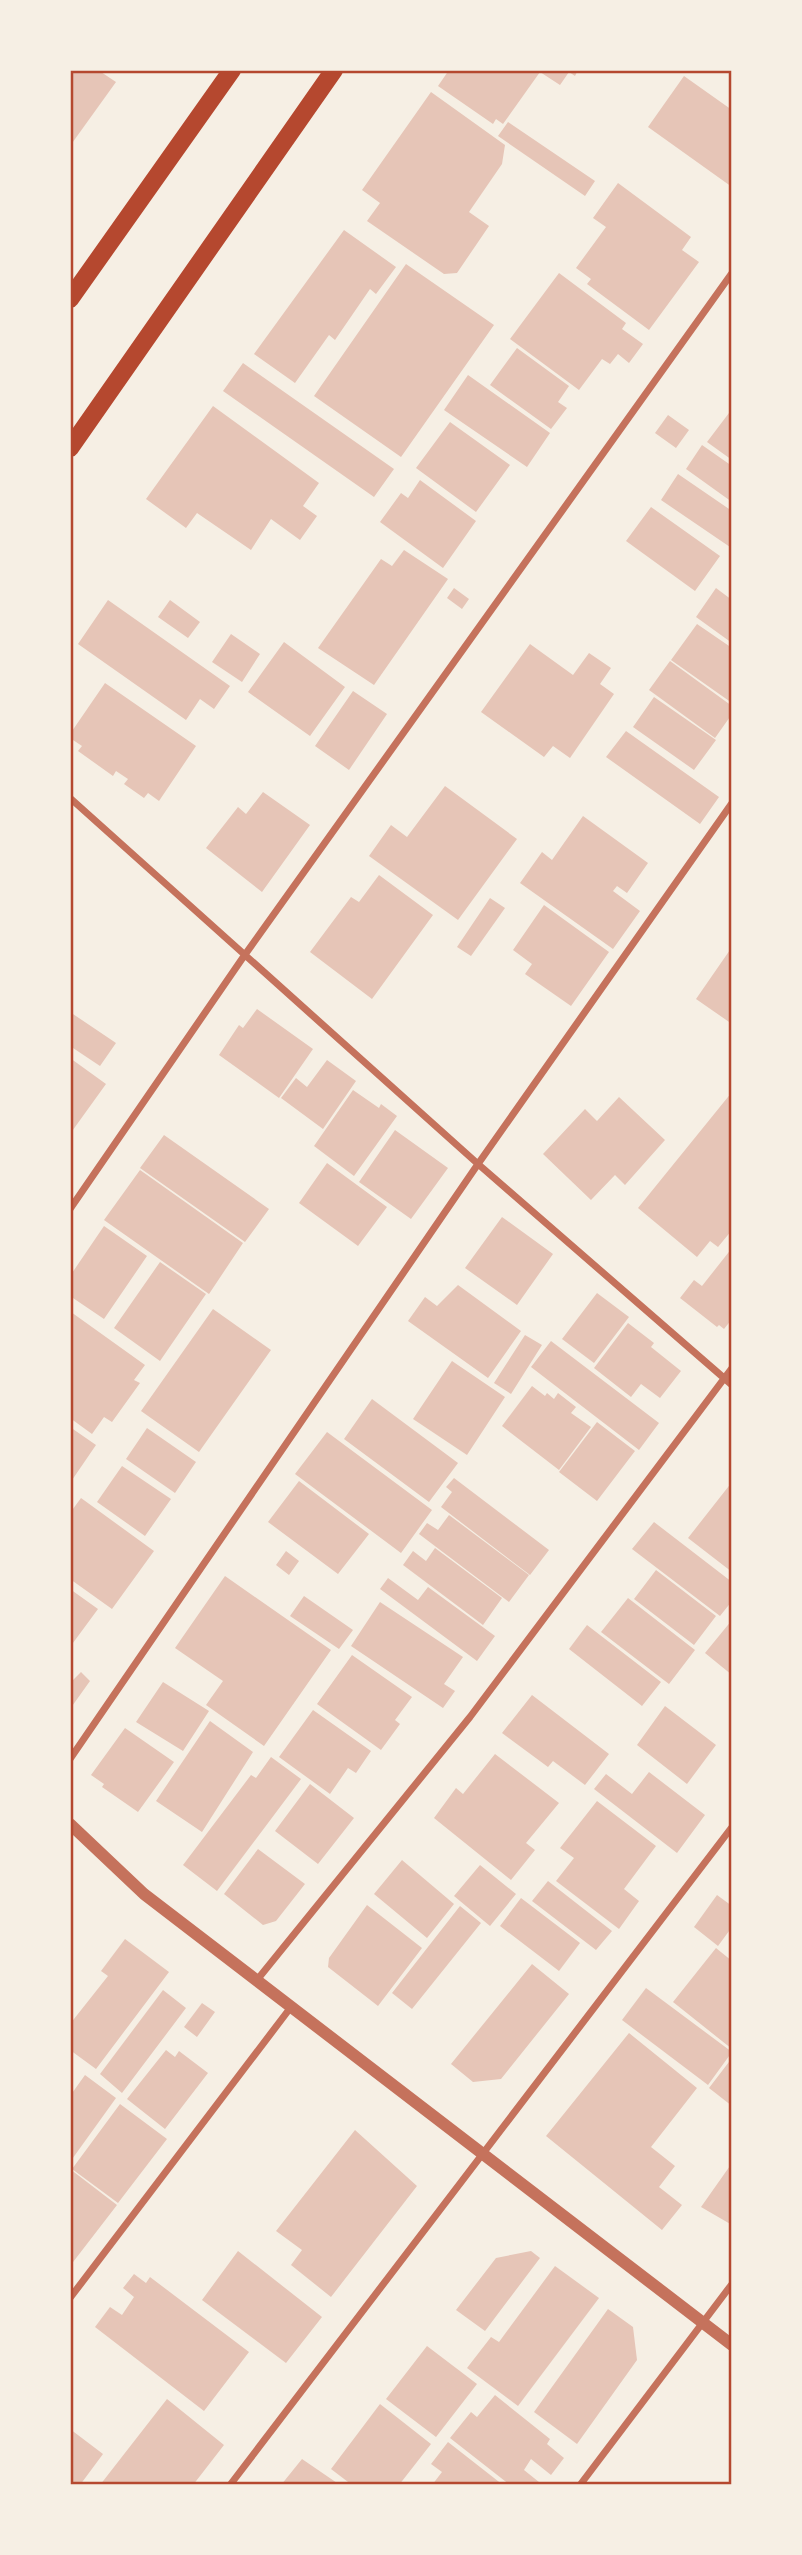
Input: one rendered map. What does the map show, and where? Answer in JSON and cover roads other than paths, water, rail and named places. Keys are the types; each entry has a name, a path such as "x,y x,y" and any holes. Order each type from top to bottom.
{"main road":[{"path":"70,299 232,70"},
{"path":"70,448 334,70"}],"street":[{"path":"70,1209 244,956 729,286 732,274"},
{"path":"70,798 478,1164 732,1385"},
{"path":"70,1759 478,1164 732,803"},
{"path":"257,1980 470,1717 732,1368"},
{"path":"70,1824 144,1894 732,2345"},
{"path":"230,2485 732,1827"},
{"path":"70,2298 291,2007"},
{"path":"580,2485 732,2284"}]}
